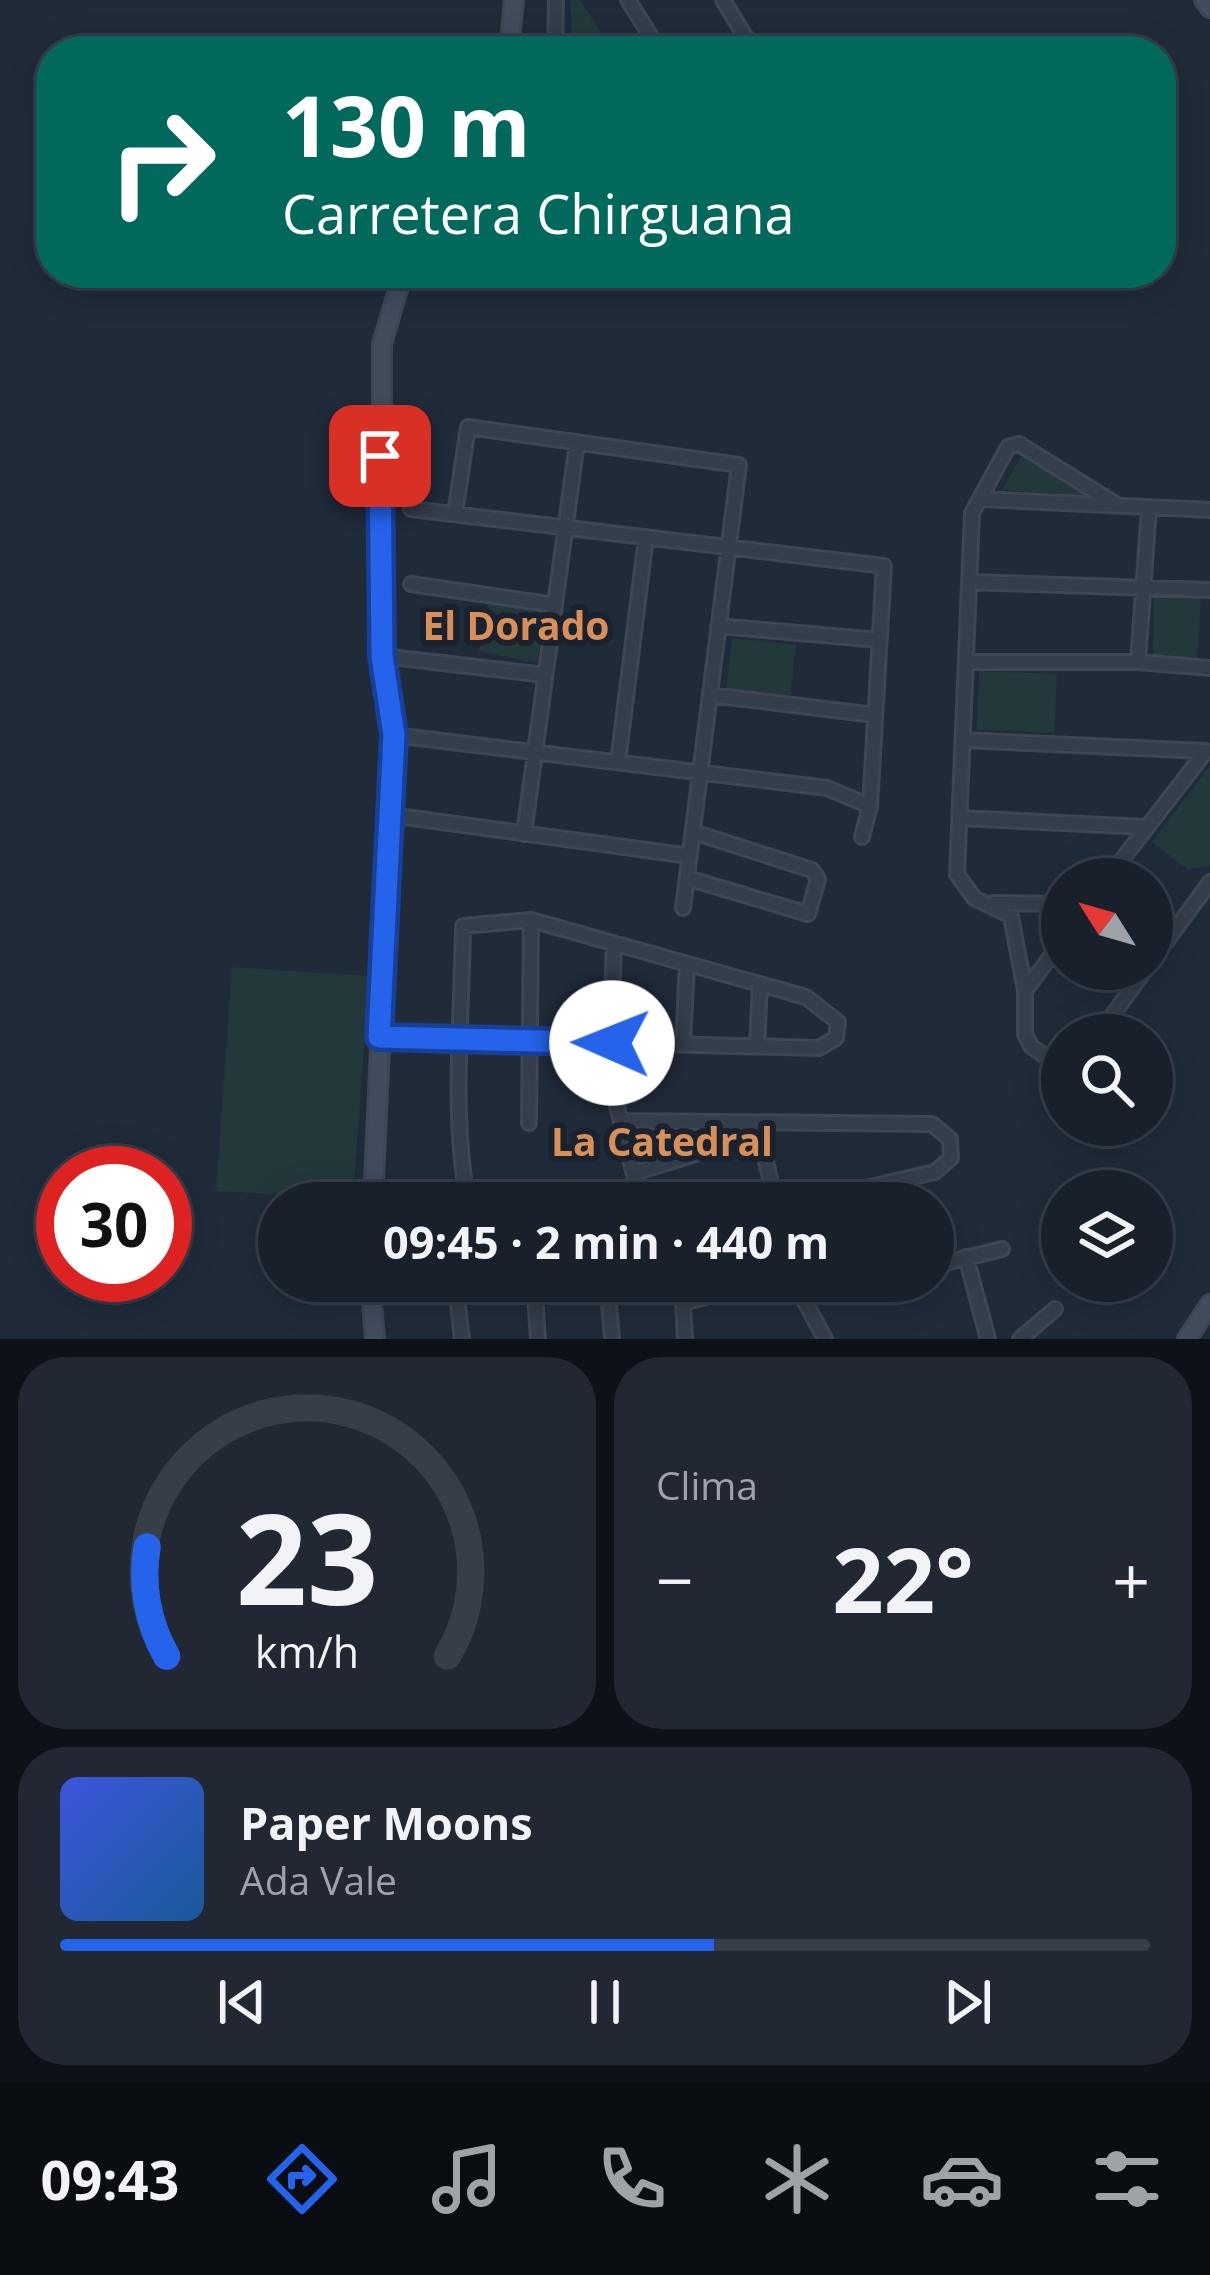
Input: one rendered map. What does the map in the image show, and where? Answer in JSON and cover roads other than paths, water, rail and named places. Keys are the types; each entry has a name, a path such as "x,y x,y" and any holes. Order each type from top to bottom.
{"street":[{"path":"510,36 514,0"},
{"path":"555,36 556,0"},
{"path":"628,0 651,36"},
{"path":"723,0 745,36"},
{"path":"1204,0 1210,8"},
{"path":"374,1182 394,735 382,656 382,344 399,288"},
{"path":"455,514 468,427 739,465 683,908"},
{"path":"524,834 577,442"},
{"path":"1041,904 974,898 957,874 972,513 1009,447 1018,444 1118,506"},
{"path":"980,499 1210,510"},
{"path":"1138,662 1149,508"},
{"path":"411,509 884,566 870,806 862,837"},
{"path":"618,762 646,537"},
{"path":"969,582 1210,590"},
{"path":"412,584 555,605"},
{"path":"718,626 879,640"},
{"path":"382,656 545,675"},
{"path":"966,662 1138,662 1210,668"},
{"path":"710,695 875,715"},
{"path":"394,735 827,788 870,806"},
{"path":"963,740 1208,748"},
{"path":"1122,858 1208,748"},
{"path":"390,815 690,856"},
{"path":"960,818 1145,827"},
{"path":"687,878 808,914 818,879 812,870 693,832"},
{"path":"1173,932 1210,882"},
{"path":"992,903 1011,916 1025,991 1025,1034 1041,1053"},
{"path":"379,1037 462,1039 683,1045 757,1046 819,1048 836,1038 838,1022 806,997 531,920 464,926 462,1039 461,1166 464,1182"},
{"path":"530,1123 531,920"},
{"path":"614,943 610,1074 636,1182"},
{"path":"683,1045 687,964"},
{"path":"1025,991 1041,969"},
{"path":"757,1046 760,984"},
{"path":"621,1121 758,1128 932,1124 950,1139 952,1158 935,1172 892,1182"},
{"path":"634,1173 758,1128"},
{"path":"758,1128 771,1182"},
{"path":"954,1261 1002,1249"},
{"path":"966,1258 988,1339"},
{"path":"371,1302 375,1339"},
{"path":"458,1302 462,1339"},
{"path":"535,1302 538,1339"},
{"path":"609,1302 612,1339"},
{"path":"685,1339 682,1303 686,1302"},
{"path":"804,1302 822,1338"},
{"path":"1187,1339 1210,1304"},
{"path":"1020,1339 1054,1309"}],"district":[{"name":"El Dorado","path":"516,626"},
{"name":"La Catedral","path":"662,1142"}]}
